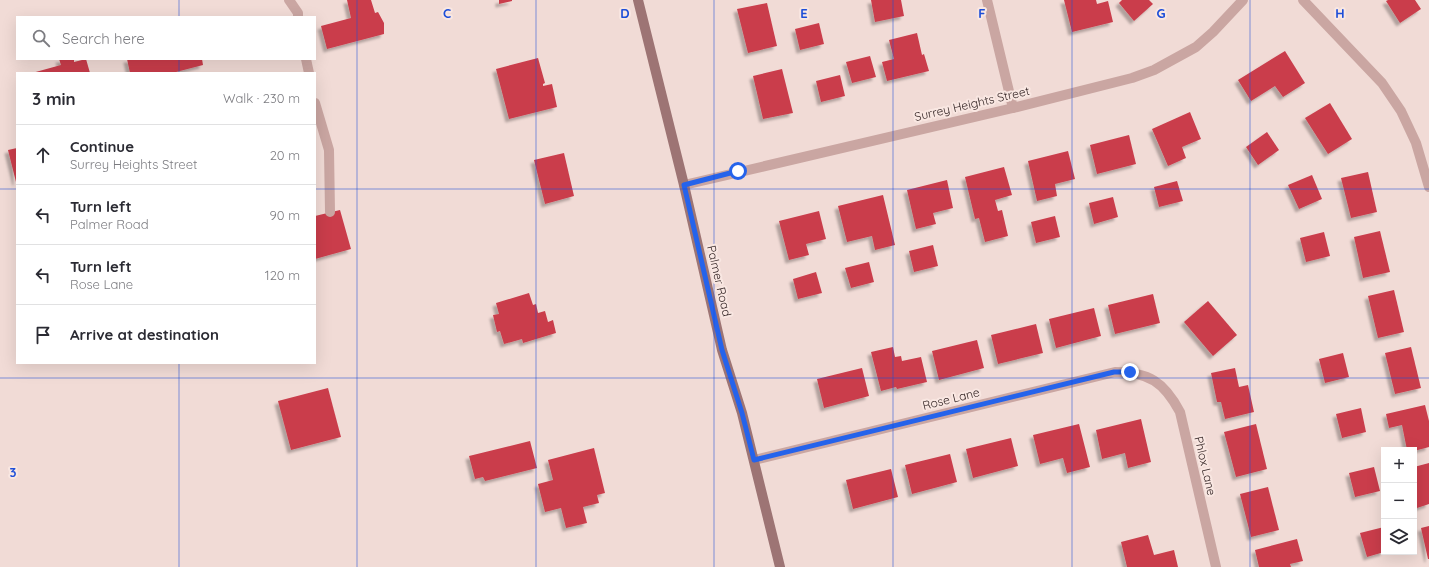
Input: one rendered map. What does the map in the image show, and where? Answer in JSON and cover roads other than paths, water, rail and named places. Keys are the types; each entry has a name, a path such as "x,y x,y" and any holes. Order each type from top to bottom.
{"street":[{"path":"289,0 298,13 298,16"},
{"name":"Palmer Road","path":"638,0 684,185 722,350 742,413 780,567"},
{"path":"987,0 1013,108"},
{"name":"Surrey Heights Street","path":"684,185 1013,108 1132,78 1154,70 1196,47 1213,32 1243,0"},
{"path":"1303,0 1382,83 1401,111 1416,143 1428,181"},
{"path":"306,60 309,72"},
{"path":"316,106 329,150 330,212"},
{"name":"Rose Lane","path":"754,460 1114,372 1130,372 1153,380"},
{"name":"Phlox Lane","path":"1153,380 1165,389 1173,398 1180,412 1216,567"}]}
